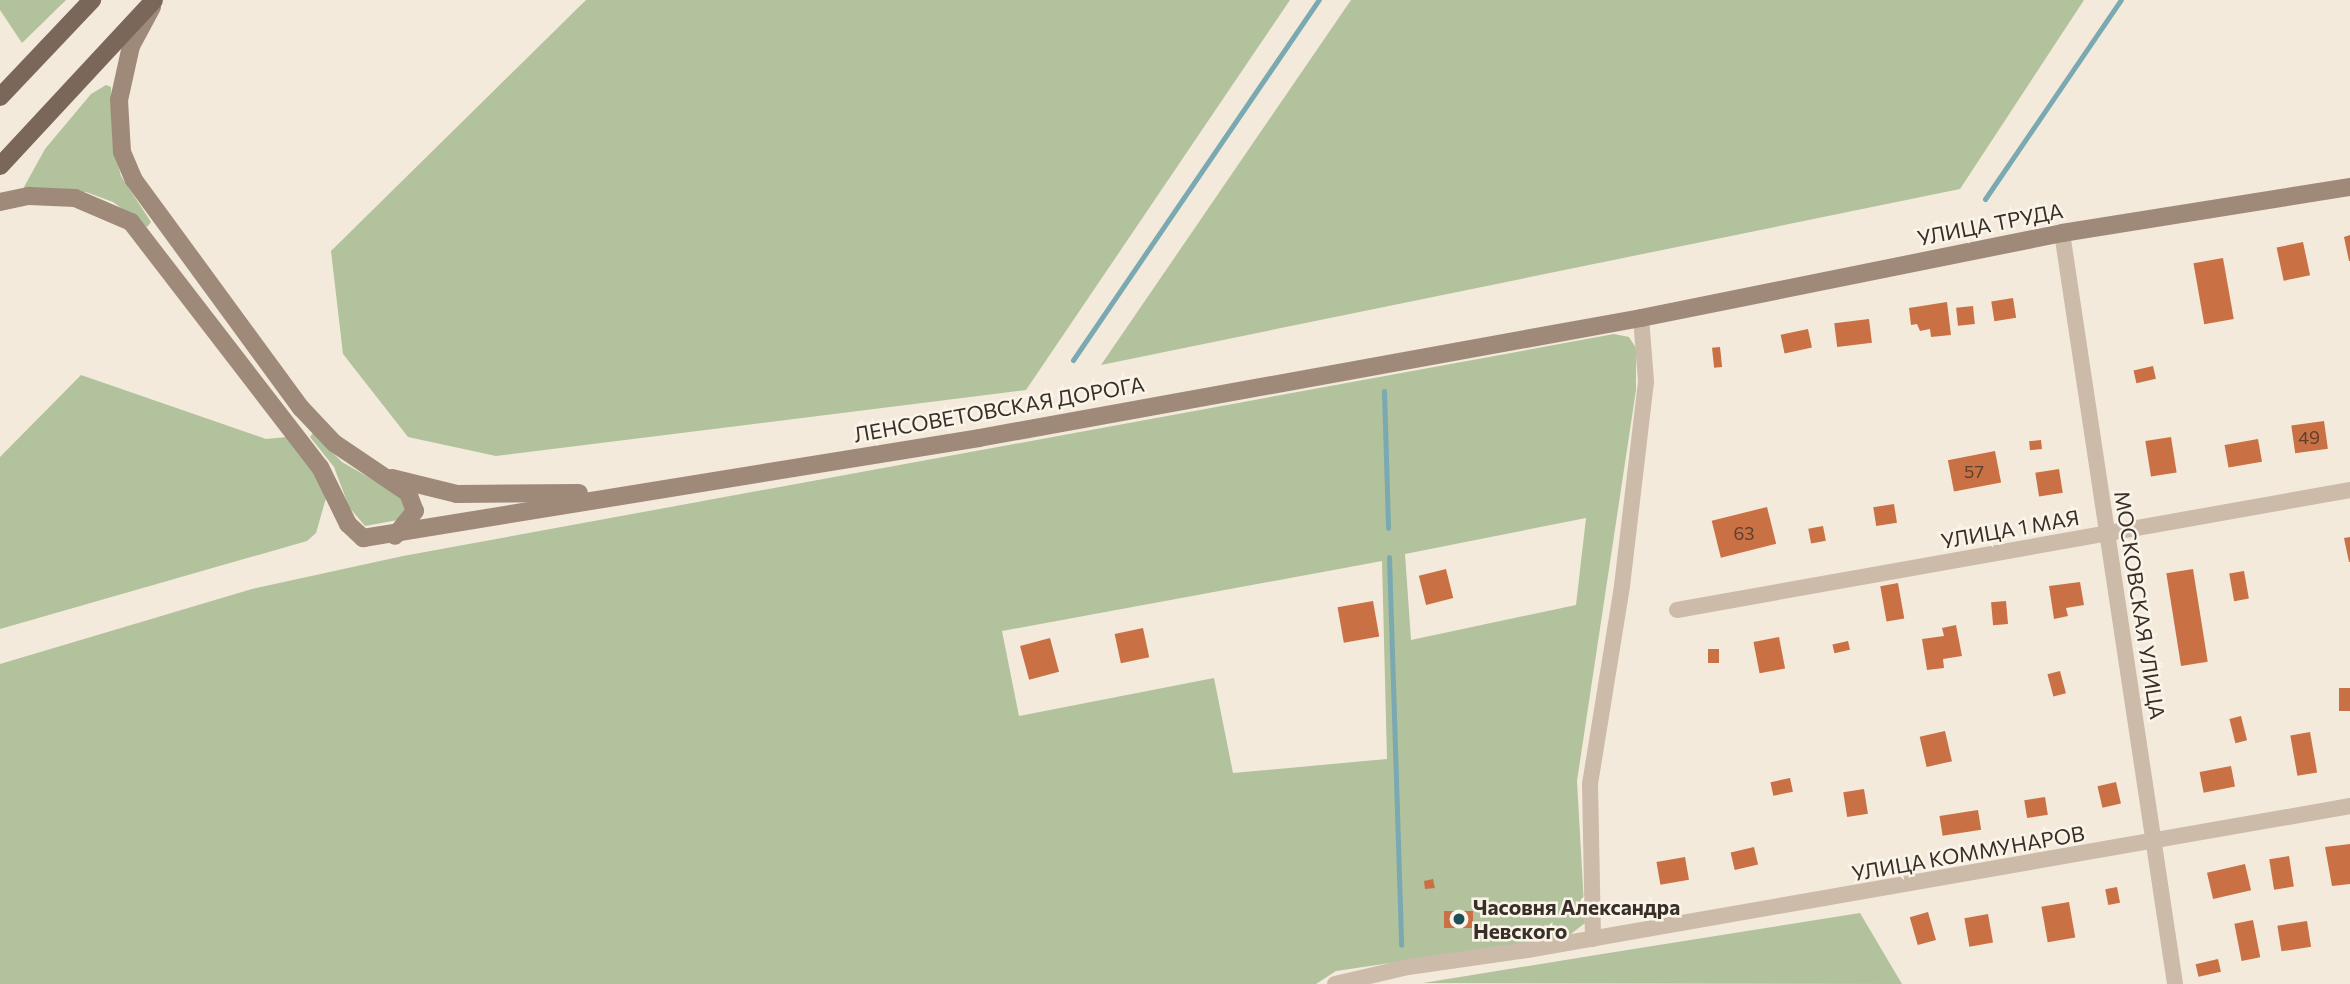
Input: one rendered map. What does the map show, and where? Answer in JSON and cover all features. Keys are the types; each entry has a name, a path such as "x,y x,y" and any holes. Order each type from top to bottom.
{"main road":[{"path":"0,97 92,0"},
{"path":"0,166 155,0"}],"street":[{"path":"155,0 131,46 119,100 122,152 134,180 301,408 334,443 408,493 413,503 411,519 395,536"},
{"name":"УЛИЦА ТРУДА","path":"1641,318 2062,233 2350,187"},
{"name":"ЛЕНСОВЕТОВСКАЯ ДОРОГА","path":"0,202 41,195 75,198 131,222 320,467 348,524 363,538 395,536 632,492 978,438 1641,318"},
{"name":"МОСКОВСКАЯ УЛИЦА","path":"2062,233 2175,984"},
{"path":"1593,939 1590,784 1622,586 1646,381 1641,318"},
{"path":"382,475 457,494 632,492"},
{"name":"УЛИЦА 1 МАЯ","path":"1677,610 2350,490"},
{"name":"УЛИЦА КОММУНАРОВ","path":"1335,984 1408,967 1593,939 2350,806"}],"green space":[{"path":"0,0 66,0 22,43 0,10"},
{"path":"586,0 1290,0 1026,390 496,456 408,437 343,354 331,251"},
{"path":"1351,0 2084,0 1960,189 1101,365"},
{"path":"106,85 111,87 113,146 121,176 151,222 147,227 113,202 86,192 26,191 24,187 45,149 91,94"},
{"path":"1614,334 1629,337 1636,348 1636,390 1577,781 1585,923 1567,937 1336,971 1316,984 0,984 0,664 252,589 403,556","holes":["1586,518 1576,605 1411,640 1405,554","1382,561 1387,759 1233,773 1214,678 1019,716 1002,631"]},
{"path":"81,375 266,439 287,437 321,481 326,498 316,533 307,541 0,629 0,457"},
{"path":"313,433 342,462 396,493 408,508 398,520 365,526 349,507 334,467 310,437"},
{"path":"1860,913 1902,984 1423,983 1596,955"}],"building":[{"path":"2350,235 2350,261 2349,261 2344,237"},
{"path":"2303,242 2310,275 2284,281 2277,248"},
{"path":"2223,258 2234,319 2204,324 2193,263"},
{"path":"2013,298 2016,318 1994,321 1991,301"},
{"path":"1947,302 1951,335 1931,337 1930,329 1920,331 1917,324 1911,325 1909,308"},
{"path":"1973,306 1975,324 1958,326 1956,308"},
{"path":"1869,319 1872,343 1837,347 1834,323"},
{"path":"1808,329 1812,348 1785,353 1781,335"},
{"path":"1720,347 1722,367 1714,368 1712,348"},
{"path":"2153,366 2156,379 2136,383 2134,370"},
{"path":"2324,421 2328,449 2295,453 2291,426"},
{"path":"2171,437 2177,473 2151,477 2145,441"},
{"path":"2258,439 2262,462 2229,468 2225,445"},
{"path":"2041,440 2042,449 2030,450 2029,441"},
{"path":"1995,451 2001,482 1954,492 1948,460"},
{"path":"2059,469 2063,493 2039,496 2035,473"},
{"path":"1894,504 1897,523 1876,526 1873,507"},
{"path":"1767,507 1776,544 1721,558 1712,521"},
{"path":"1823,526 1826,541 1811,544 1808,529"},
{"path":"2350,537 2350,562 2349,562 2344,538"},
{"path":"1446,569 1453,598 1426,605 1419,576"},
{"path":"2193,569 2208,662 2181,666 2166,573"},
{"path":"2244,571 2249,599 2234,601 2229,574"},
{"path":"2080,582 2084,605 2066,608 2068,616 2054,619 2049,586"},
{"path":"1898,583 1904,618 1887,622 1880,586"},
{"path":"1373,601 1379,636 1344,643 1338,607"},
{"path":"2006,601 2008,624 1993,625 1991,602"},
{"path":"1956,625 1962,656 1943,659 1944,668 1927,670 1922,639 1944,636 1942,628"},
{"path":"1143,628 1149,657 1121,663 1115,634"},
{"path":"1779,637 1785,668 1760,673 1753,642"},
{"path":"1050,638 1059,672 1029,680 1020,646"},
{"path":"1848,641 1850,650 1834,653 1832,645"},
{"path":"1708,649 1719,649 1719,663 1708,663"},
{"path":"2060,671 2066,693 2053,697 2047,674"},
{"path":"2339,688 2350,688 2350,711 2339,711"},
{"path":"2241,716 2247,740 2235,743 2229,719"},
{"path":"1945,731 1952,761 1927,767 1920,737"},
{"path":"2310,732 2317,772 2297,776 2290,735"},
{"path":"2231,766 2235,787 2204,793 2200,772"},
{"path":"1790,778 1793,792 1773,796 1770,782"},
{"path":"2116,782 2121,803 2102,808 2097,786"},
{"path":"1864,789 1868,814 1847,817 1843,792"},
{"path":"2045,797 2048,815 2027,818 2024,800"},
{"path":"1978,810 1981,830 1943,836 1939,816"},
{"path":"2350,844 2350,884 2332,886 2325,847"},
{"path":"1754,847 1758,865 1735,870 1731,852"},
{"path":"2289,856 2294,887 2274,890 2269,859"},
{"path":"1685,857 1689,880 1660,885 1656,862"},
{"path":"2245,864 2251,890 2213,899 2207,873"},
{"path":"1433,879 1435,888 1425,889 1424,881"},
{"path":"2117,887 2120,903 2108,905 2105,889"},
{"path":"2069,902 2075,937 2048,942 2041,907"},
{"name":"Часовня Александра Невского","path":"1444,911 1473,911 1473,928 1444,928"},
{"path":"1928,912 1936,940 1918,945 1910,917"},
{"path":"1988,914 1993,943 1969,947 1964,918"},
{"path":"2253,920 2260,957 2242,961 2234,924"},
{"path":"2307,921 2311,947 2281,951 2277,926"},
{"path":"2218,959 2221,972 2199,977 2196,964"}],"waterway":[{"path":"1073,360 1319,0"},
{"path":"1985,199 2121,0"},
{"path":"1384,391 1388,528"},
{"path":"1389,557 1401,945"}],"place":[{"name":"Часовня Александра Невского","path":"1459,919"}]}
